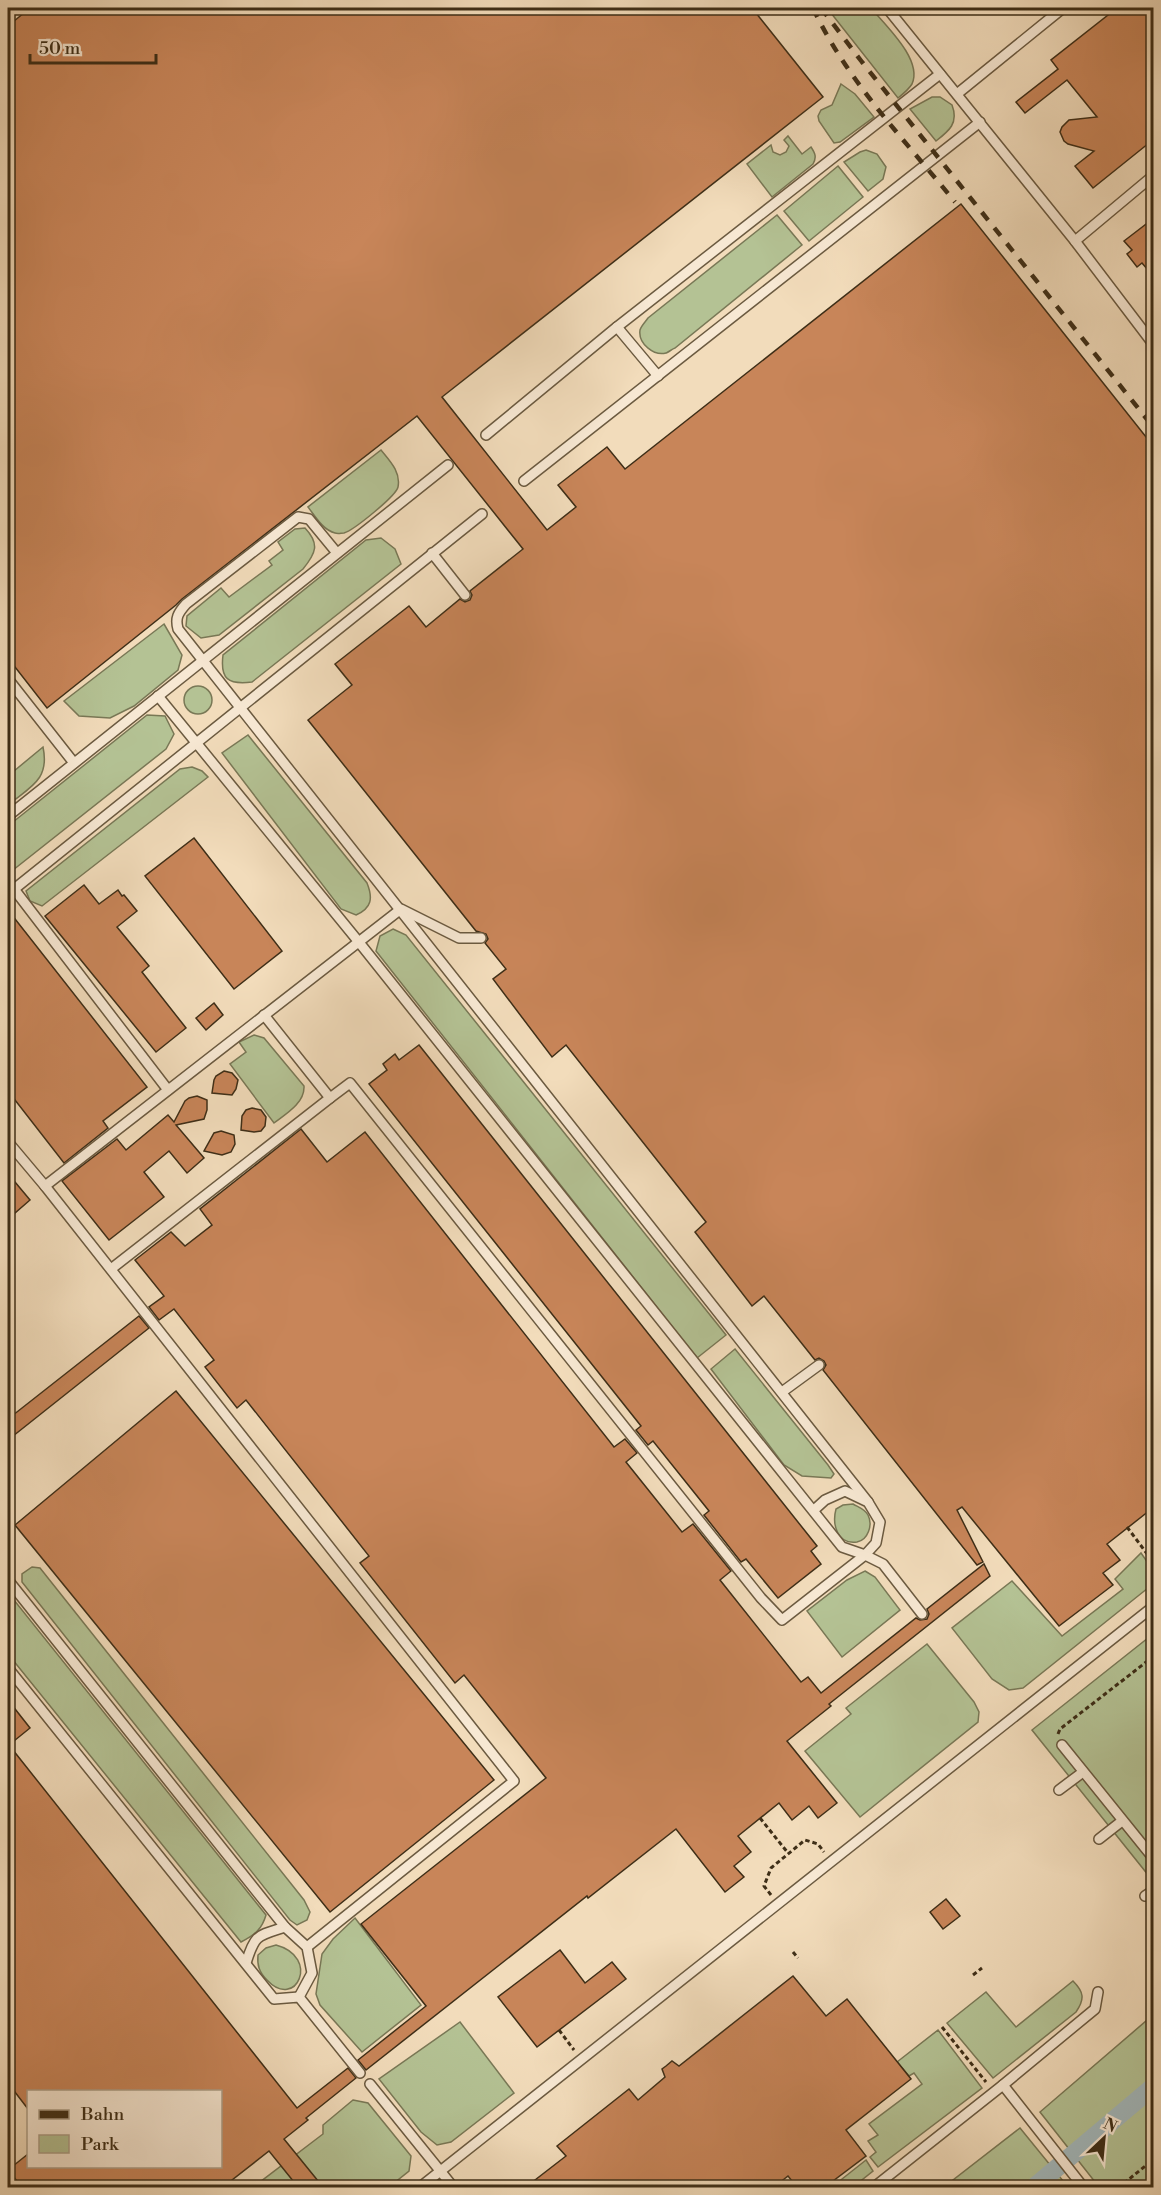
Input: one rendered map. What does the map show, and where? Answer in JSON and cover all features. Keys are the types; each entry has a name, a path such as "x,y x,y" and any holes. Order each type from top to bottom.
{"lane":[{"path":"887,8 1075,241 1154,345"},
{"path":"957,94 1063,8"},
{"path":"486,435 617,327 940,74"},
{"path":"524,481 980,122"},
{"path":"1075,241 1154,175"},
{"path":"617,327 658,376"},
{"path":"8,816 448,465"},
{"path":"168,1090 11,891 482,514"},
{"path":"111,1269 350,1083 761,1598 782,1620 865,1555 876,1543 880,1522 868,1502 178,629 176,621 178,613 186,604 298,517 309,519 337,553"},
{"path":"432,553 465,595"},
{"path":"8,679 74,763"},
{"path":"158,696 358,941 842,1547 883,1564 922,1614"},
{"path":"401,909 459,938 482,938"},
{"path":"45,1185 401,909"},
{"path":"264,1015 330,1098"},
{"path":"8,1142 45,1185 514,1781 307,1947"},
{"path":"782,1392 819,1365"},
{"path":"814,1510 825,1500 845,1491 868,1502"},
{"path":"8,1580 285,1927 307,1947 312,1974 299,1997"},
{"path":"419,2187 1154,1606"},
{"path":"8,1668 274,1999 299,1997"},
{"path":"1062,1744 1154,1859"},
{"path":"1059,1790 1083,1772"},
{"path":"1099,1839 1122,1821"},
{"path":"1145,1896 1154,1890"},
{"path":"246,1963 253,1942 263,1934 285,1927"},
{"path":"873,2187 1095,2009 1098,1992"},
{"path":"299,1997 360,2073"},
{"path":"370,2084 454,2187"},
{"path":"1003,2085 1084,2187"}],"path":[{"path":"1127,1527 1154,1563"},
{"path":"1062,1744 1057,1735 1060,1729 1154,1656"},
{"path":"760,1818 788,1853"},
{"path":"778,1904 764,1886 771,1868 788,1853 805,1840 818,1845 832,1861"},
{"path":"793,1952 798,1958"},
{"path":"973,1976 982,1968"},
{"path":"942,2027 994,2092"},
{"path":"559,2030 582,2060"},
{"path":"1118,2187 1154,2159"}],"green space":[{"path":"827,8 871,8 901,44 908,54 914,75 912,84 898,98"},
{"path":"841,84 855,94 874,117 840,142 834,143 818,116 821,110 832,105"},
{"path":"932,97 940,97 952,105 954,111 951,126 936,141 910,109"},
{"path":"788,136 802,154 811,147 815,159 813,164 772,197 747,164 771,145 773,152 780,155 786,152 789,146 784,140"},
{"path":"866,150 877,154 886,167 883,179 868,191 844,162"},
{"path":"838,166 863,197 809,241 784,211"},
{"path":"777,215 802,245 675,348 667,353 657,353 644,344 640,330 648,318"},
{"path":"381,450 398,476 396,491 349,531 337,533 327,529 308,507"},
{"path":"305,528 313,539 314,548 311,558 303,569 219,635 201,638 186,626 187,616 221,588 229,597 272,565 269,561 283,550 278,542 295,529"},
{"path":"381,538 395,549 401,564 252,682 244,683 227,679 223,670 223,655 366,540"},
{"path":"164,624 182,655 178,670 134,706 110,718 79,716 64,701"},
{"path":"198,686 208,690 212,700 208,710 198,714 188,710 184,700 188,690"},
{"path":"147,715 165,716 174,734 166,749 8,874 8,826"},
{"path":"248,735 367,883 370,902 361,912 356,915 341,909 222,753"},
{"path":"43,747 44,767 41,775 31,787 8,805 8,776"},
{"path":"192,767 202,771 208,777 42,906 30,901 26,891 180,769"},
{"path":"393,929 406,935 726,1335 697,1358 376,951 380,936"},
{"path":"254,1035 264,1038 304,1086 298,1103 274,1123 230,1064 246,1052 239,1042"},
{"path":"735,1349 828,1465 834,1474 831,1478 802,1476 784,1465 711,1369"},
{"path":"853,1504 867,1513 870,1523 867,1535 857,1542 850,1542 841,1537 835,1521 836,1509 843,1505"},
{"path":"1141,1553 1153,1570 1153,1584 1023,1688 1009,1690 992,1679 952,1628 1012,1581 1062,1636 1123,1589 1115,1579"},
{"path":"32,1567 40,1568 304,1900 310,1912 307,1920 297,1925 290,1920 22,1582 22,1574"},
{"path":"865,1571 875,1577 900,1610 842,1657 807,1611 847,1580"},
{"path":"8,1597 14,1600 266,1915 260,1928 250,1937 241,1942 8,1654"},
{"path":"1153,1634 1153,1881 1032,1730"},
{"path":"927,1644 974,1702 979,1712 978,1722 860,1817 805,1751 851,1714 846,1708"},
{"path":"355,1918 421,2005 362,2052 320,2005 316,1994 322,1954 333,1939"},
{"path":"276,1945 290,1951 298,1960 301,1970 294,1986 287,1989 278,1988 267,1980 258,1965 258,1955 266,1948"},
{"path":"1073,1981 1082,1996 1076,2012 993,2078 947,2023 986,1992 1016,2027"},
{"path":"1153,2015 1153,2187 1099,2187 1040,2112"},
{"path":"460,2022 514,2093 451,2142 437,2145 421,2132 379,2079"},
{"path":"938,2030 982,2088 878,2167 870,2157 876,2152 868,2141 878,2135 869,2124 922,2084 914,2073 909,2076 897,2062"},
{"path":"353,2100 368,2103 411,2156 409,2171 389,2187 252,2188 323,2134 323,2125"},
{"path":"1020,2128 1068,2187 944,2187"},
{"path":"866,2160 873,2171 853,2187 832,2187"}],"building":[{"path":"30,8 752,8 823,97 442,397 547,530 576,507 558,485 607,447 625,469 961,204 1154,447 1154,1507 1107,1544 1120,1560 1103,1573 1113,1585 1059,1626 962,1507 957,1510 983,1562 977,1565 823,1370 826,1365 824,1361 819,1358 815,1360 764,1296 752,1306 695,1232 706,1222 566,1045 552,1057 493,979 506,969 485,943 488,939 486,934 476,931 308,720 352,685 335,664 409,606 426,627 460,599 465,602 470,600 472,595 470,591 523,549 417,416 182,599 47,708 8,658 8,26"},
{"path":"1117,8 1154,8 1154,139 1093,188 1075,166 1094,151 1068,144 1060,132 1069,120 1097,117 1067,80 1025,113 1016,102 1058,69 1051,60"},
{"path":"1154,218 1154,277 1142,263 1137,267 1127,254 1132,250 1124,241"},
{"path":"194,838 282,951 234,989 145,876"},
{"path":"84,885 99,904 118,890 137,911 117,927 149,966 142,972 186,1028 156,1052 45,916"},
{"path":"8,910 147,1087 103,1121 108,1128 64,1163 8,1091"},
{"path":"214,1003 223,1015 206,1030 196,1018"},
{"path":"419,1045 817,1546 811,1551 821,1564 778,1598 746,1559 741,1562 704,1515 709,1511 653,1441 648,1445 636,1430 641,1426 369,1084 387,1070 383,1064 395,1054 399,1060"},
{"path":"224,1071 232,1073 238,1080 232,1095 212,1093 216,1076"},
{"path":"197,1096 207,1100 204,1119 176,1125 204,1158 187,1173 169,1151 144,1172 164,1197 109,1240 62,1181 117,1139 126,1150 168,1115 174,1122 185,1101"},
{"path":"252,1108 261,1110 266,1117 265,1126 261,1131 241,1130 242,1116 246,1110"},
{"path":"301,1129 327,1162 365,1132 614,1447 625,1439 637,1453 626,1462 682,1532 693,1524 731,1571 720,1580 801,1682 808,1677 821,1693 916,1618 927,1619 929,1614 927,1609 984,1564 990,1576 829,1704 831,1706 787,1741 837,1803 818,1818 809,1806 792,1820 779,1803 738,1836 751,1852 734,1866 744,1877 725,1892 676,1829 366,2070 358,2060 426,2006 361,1924 546,1778 464,1675 455,1683 360,1563 369,1556 246,1400 237,1408 205,1367 214,1360 174,1309 159,1320 149,1307 164,1296 135,1260 171,1232 185,1246 212,1225 200,1209"},
{"path":"221,1131 234,1135 235,1144 231,1152 222,1155 204,1151 214,1133"},
{"path":"15,1182 30,1200 8,1219 8,1188"},
{"path":"139,1316 149,1328 8,1440 8,1419"},
{"path":"176,1391 494,1780 330,1912 15,1525"},
{"path":"8,1700 30,1728 9,1745 297,2108 348,2068 356,2078 306,2118 308,2120 284,2139 323,2187 298,2187 269,2151 223,2187 22,2187 8,2170 27,2155 27,2168 222,2168 222,2090 27,2090 27,2108 8,2083"},
{"path":"946,1899 960,1916 943,1929 930,1912"},
{"path":"560,1950 585,1983 612,1962 626,1979 537,2047 498,1997"},
{"path":"793,1976 826,2016 847,1999 911,2079 846,2130 866,2156 825,2187 797,2187 788,2176 774,2187 526,2187 566,2156 557,2146 629,2089 638,2100 665,2077 662,2069 672,2061 679,2066"}],"waterway":[{"path":"1033,2188 1154,2086"}],"railway":[{"path":"813,8 827,35 859,85 955,202"},
{"path":"821,8 1154,428"}]}
